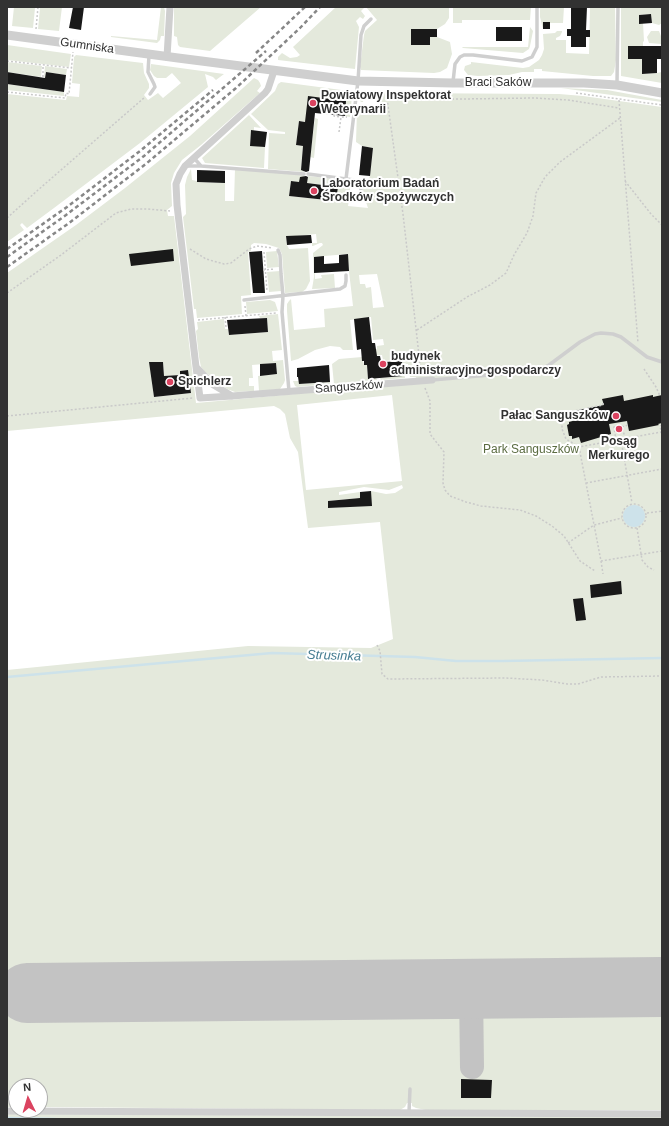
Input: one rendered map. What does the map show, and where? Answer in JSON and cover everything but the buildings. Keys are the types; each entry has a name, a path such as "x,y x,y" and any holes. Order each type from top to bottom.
{"street":[{"path":"167,57 170,7"},
{"name":"Gumniska","path":"7,35 167,57"},
{"name":"Braci Saków","path":"167,57 358,80 454,83 558,82 617,84 662,93"},
{"path":"200,398 176,184 185,166 265,93 274,71"},
{"path":"196,367 212,384 232,396"},
{"name":"Sanguszków","path":"200,398 432,380"},
{"path":"7,1111 662,1114"}],"lane":[{"path":"454,83 453,71 455,64 460,57 473,55 517,60 526,60 532,57 537,47 537,7"},
{"path":"617,84 618,7"},
{"path":"346,179 358,80 362,31 364,26 371,19"},
{"path":"149,54 148,72 155,87 150,94"},
{"path":"193,158 201,166"},
{"path":"185,166 306,174 354,180 359,184 361,189 360,199"},
{"path":"278,250 281,268 283,296 282,312 289,391"},
{"path":"244,300 340,289 345,286 346,275"},
{"name":"Sanguszków","path":"432,380 536,371 549,365 580,342 595,334 608,333 621,337 648,357 662,362"},
{"path":"409,1114 410,1089"}],"path":[{"path":"36,30 38,7"},
{"path":"7,92 65,98 66,93 69,94 73,52"},
{"path":"7,61 72,68"},
{"path":"43,65 43,77"},
{"path":"333,99 334,92 350,94 351,89"},
{"path":"386,91 417,330 422,381 430,402 430,434 444,452 443,483 445,490 450,496 466,502 481,506 505,507 536,516 564,536 580,561 595,571"},
{"path":"573,92 619,100 662,105"},
{"path":"7,218 150,94"},
{"path":"388,100 535,98 568,100 619,108"},
{"path":"619,100 639,351"},
{"path":"334,115 353,118"},
{"path":"339,132 341,117"},
{"path":"417,330 467,297 490,285 506,273 514,255 527,233 533,216 536,193 545,177 560,162 620,118"},
{"path":"625,181 651,214 662,225"},
{"path":"7,293 116,213 131,209 178,211"},
{"path":"182,243 206,259 224,264 231,263 249,249 257,246 278,250"},
{"path":"264,252 264,270 268,298"},
{"path":"264,270 281,268"},
{"path":"244,300 246,316"},
{"path":"196,320 282,312"},
{"path":"225,318 226,327 228,327"},
{"path":"644,369 661,395"},
{"path":"7,416 200,398"},
{"path":"604,403 569,412 562,424 563,434 570,443 579,447 661,432"},
{"path":"616,440 614,428 628,425"},
{"path":"662,425 660,426 662,435"},
{"path":"622,427 625,439"},
{"path":"621,440 632,503"},
{"path":"579,447 603,574"},
{"path":"586,483 662,469"},
{"path":"632,503 643,507 647,513 645,522 642,526 637,528 628,526 622,518 625,507 632,503"},
{"path":"647,513 662,511"},
{"path":"568,543 594,525 622,518"},
{"path":"637,528 641,555 644,564 654,570"},
{"path":"601,561 662,551"},
{"path":"377,645 380,651 382,674 388,679 506,678 578,684 601,677 662,676"}],"green space":[{"path":"14,7 35,8 33,28 12,26"},
{"path":"62,7 59,31 38,29 40,8"},
{"path":"161,7 164,7 165,11 164,36 161,36 157,43 111,37 157,40"},
{"path":"174,7 261,7 210,51 180,47 178,45 177,37 174,36"},
{"path":"336,7 365,7 361,11 365,16 363,19 360,17 356,21 359,27 355,69 278,60 278,57 282,53 290,58 300,55 293,47"},
{"path":"366,7 449,7 449,18 445,24 437,29 411,29 411,45 429,45 429,37 437,37 450,42 452,54 447,68 440,72 434,73 361,70 360,67 365,31 377,20"},
{"path":"453,7 531,7 530,20 462,20 462,23 453,23"},
{"path":"540,7 564,7 563,23 543,22 543,29 540,17"},
{"path":"590,7 615,7 616,60 614,72 611,76 593,76 534,69 534,72 522,72 509,75 478,76 468,75 464,70 465,66 471,64 471,62 523,68 529,67 539,60 542,55 544,49 543,34 555,33 557,31 562,32 556,40 566,40 566,53 589,54"},
{"path":"621,7 662,7 662,23 659,25 652,23 651,14 639,15 639,23 643,23 643,46 628,47 628,59 642,59 642,74 662,72 662,83 621,76"},
{"path":"530,27 533,31 530,46 529,49 523,53 462,47 528,47"},
{"path":"651,31 659,31 662,39 661,44 649,43 647,37"},
{"path":"7,45 71,54 69,67 7,60"},
{"path":"76,55 143,63 144,73 149,84 149,88 144,95 148,100 158,93 163,98 181,83 172,73 166,78 157,78 150,70 151,64 224,74 216,80 205,74 208,87 140,143 27,228 22,223 20,225 24,230 7,242 7,94 66,100 67,96 79,97 80,84 72,83 74,57"},
{"path":"7,62 42,66 41,77 7,72"},
{"path":"45,66 67,69 66,75 46,72 45,78"},
{"name":"Park Sanguszków","path":"254,78 258,80 261,86 257,91 260,93 182,160 174,173 171,183 172,206 167,210 168,216 174,216 196,403 417,383 416,377 410,377 408,364 403,364 405,378 381,380 380,378 403,376 402,361 401,359 385,361 383,360 382,355 368,356 368,350 377,349 377,346 384,345 383,339 373,340 371,317 350,320 353,350 343,350 340,347 330,346 315,350 291,361 287,304 291,299 294,330 325,327 324,309 353,306 347,254 314,257 315,279 322,278 321,275 334,274 335,288 312,289 314,277 313,253 323,245 320,243 312,246 312,243 317,243 316,234 286,237 289,249 308,248 310,281 306,289 302,292 285,293 282,254 279,248 266,244 254,243 251,245 251,251 248,252 251,295 241,296 242,314 197,318 196,309 194,309 183,217 186,214 185,185 191,169 192,180 197,182 225,183 225,201 234,201 235,169 304,175 303,183 291,181 289,196 336,201 336,199 349,200 348,206 368,208 366,202 363,200 363,188 361,184 363,182 369,182 373,148 362,146 356,142 357,111 358,109 362,109 379,111 381,98 364,96 363,102 361,102 359,99 360,91 388,93 559,94 662,107 662,1110 426,1110 412,1106 412,1103 407,1103 405,1107 400,1110 48,1107 48,1078 8,1078 7,1107 7,670 248,646 371,648 393,639 380,522 308,528 298,452 290,438 285,414 280,409 274,406 7,431 7,273 76,225 190,136","holes":["377,274 384,307 373,308 371,287 366,288 365,284 360,284 359,275","150,362 163,362 164,376 180,375 180,371 187,370 191,393 154,397","392,395 402,481 306,490 297,405","402,485 403,488 395,493 386,494 371,491 360,506 328,508 328,501 360,498 360,492 339,495 339,492 364,487 389,490"]},
{"path":"281,82 349,91 332,90 331,99 308,97 306,122 299,121 296,145 303,146 301,169 304,170 304,172 268,169 269,133 285,134 285,132 268,130 251,114 275,91 278,84"},
{"path":"7,84 64,92 64,96 7,90"},
{"path":"561,88 607,90 662,100 662,102"},
{"path":"337,94 352,96 350,117 345,116 346,101 337,100"},
{"path":"249,115 261,128 254,127 254,131 251,130 250,145 265,147 264,168 205,163 202,158"},
{"path":"315,118 318,119 314,158 310,157"},
{"path":"308,176 344,180 350,185 349,196 337,195 338,187 307,183"},
{"path":"277,251 279,267 267,268 266,252"},
{"path":"280,271 281,291 269,292 267,272"},
{"path":"270,300 275,302 278,311 247,314 246,302"},
{"path":"278,314 282,350 272,351 273,361 283,360 285,380 280,389 259,391 258,376 277,374 276,363 252,365 253,378 249,378 249,386 254,386 254,391 235,392 227,389 205,372 201,367 196,331 198,329 197,322 224,319 225,329 228,329 229,335 268,332 267,318 260,318 259,316"},
{"path":"362,357 364,365 367,365 368,379 376,378 377,380 334,384 332,364 339,359"},
{"path":"293,381 299,381 299,384 330,382 330,384 297,387"},
{"path":"7,1114 8,1118 48,1118 48,1114 662,1117 662,1119 7,1119"}],"water":[{"path":"634,505 642,508 645,516 642,524 634,527 626,524 623,516 626,508"}],"waterway":[{"name":"Strusinka","path":"7,677 272,653 415,657 456,661 662,658"},
{"path":"7,1118 55,1119"}],"taxiway":[{"path":"471,989 472,1067"}],"runway":[{"path":"27,993 662,987"}],"railway":[{"path":"256,53 305,7"},
{"path":"7,267 69,223 147,163 236,88 300,28 320,7"},
{"path":"7,257 66,215 144,156 266,51"},
{"path":"7,249 67,207 140,151 213,90"}],"place":[{"name":"Powiatowy Inspektorat Weterynarii","path":"313,103"},
{"name":"Laboratorium Badań Środków Spożywczych","path":"314,191"},
{"name":"budynek administracyjno-gospodarczy","path":"383,364"},
{"name":"Spichlerz","path":"170,382"},
{"name":"Pałac Sanguszków","path":"616,416"},
{"name":"Posąg Merkurego","path":"619,429"}]}
